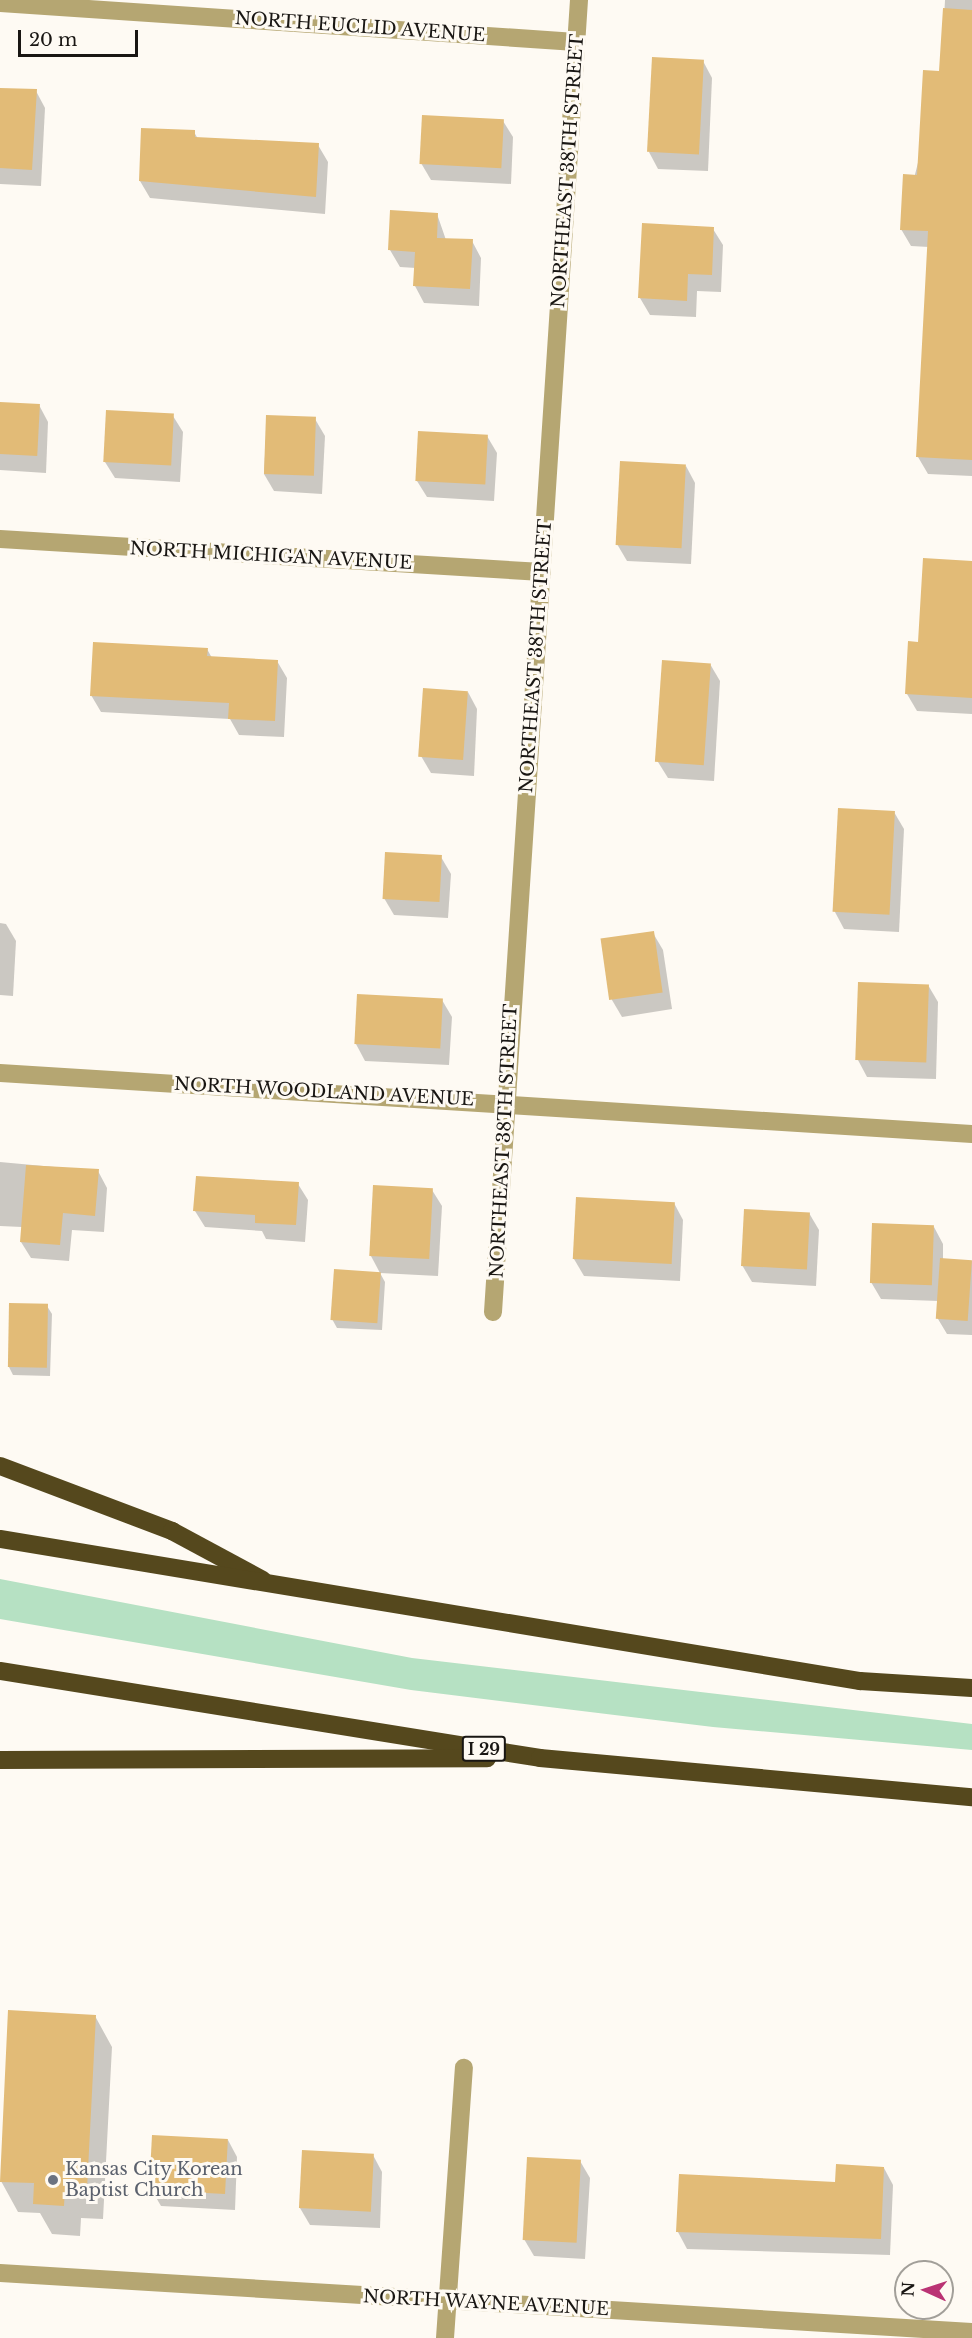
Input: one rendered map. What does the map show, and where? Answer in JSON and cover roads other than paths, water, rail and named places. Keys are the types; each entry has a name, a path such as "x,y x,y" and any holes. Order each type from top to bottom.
{"highway":[{"path":"0,1466 172,1531 278,1587"},
{"path":"0,1539 278,1587 860,1681 972,1688"},
{"name":"I 29","path":"0,1671 540,1758 972,1797"},
{"path":"0,1760 540,1758"}],"street":[{"name":"NORTHEAST 38TH STREET","path":"493,1312 579,0"},
{"name":"NORTH EUCLID AVENUE","path":"0,3 576,42"},
{"name":"NORTH MICHIGAN AVENUE","path":"0,539 542,572"},
{"name":"NORTH WOODLAND AVENUE","path":"0,1073 505,1102 972,1134"},
{"path":"446,2338 464,2068"},
{"name":"NORTH WAYNE AVENUE","path":"0,2273 972,2332"}],"place":[{"name":"Kansas City Korean Baptist Church","path":"53,2180"}]}
